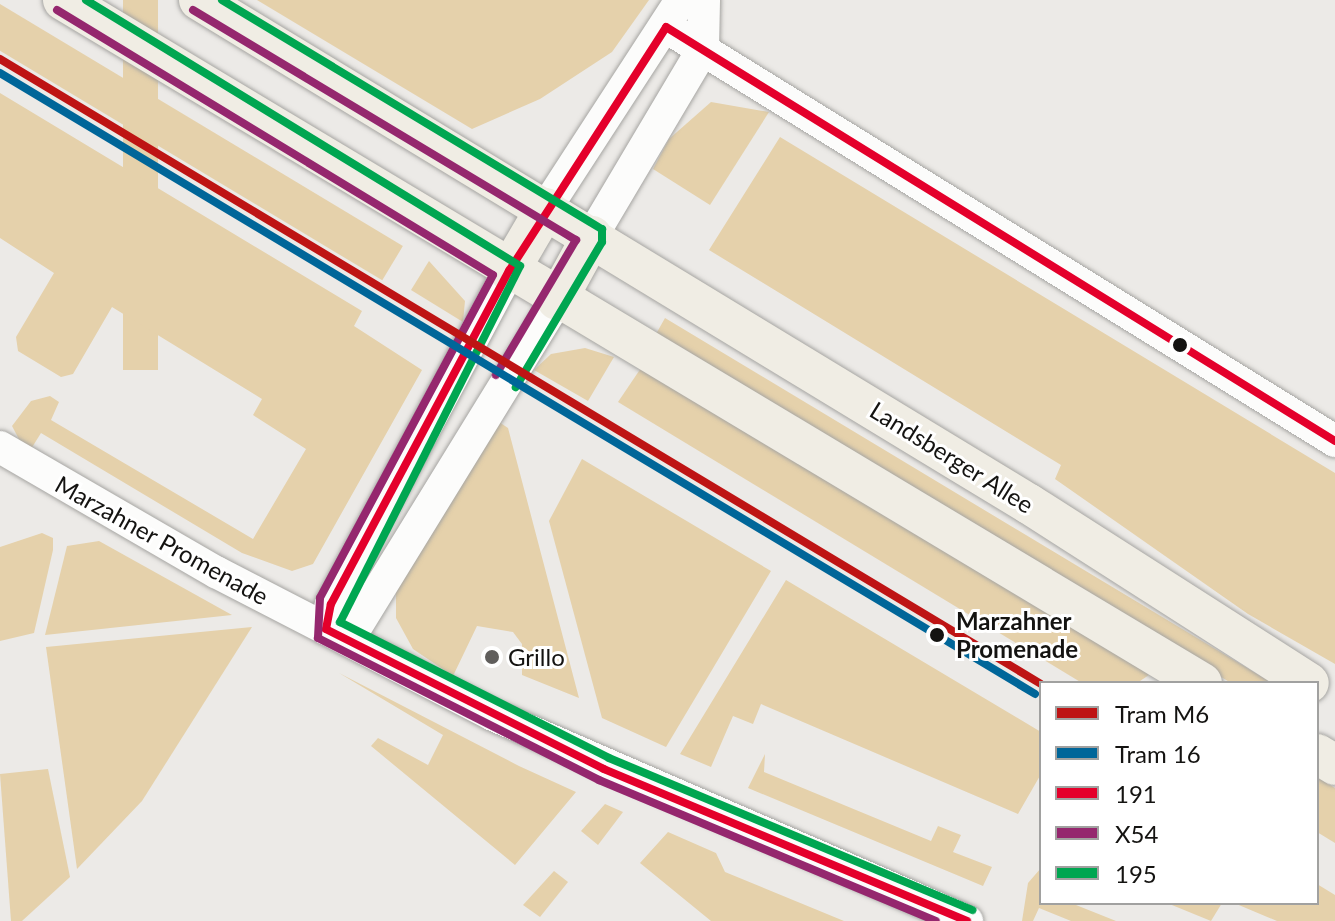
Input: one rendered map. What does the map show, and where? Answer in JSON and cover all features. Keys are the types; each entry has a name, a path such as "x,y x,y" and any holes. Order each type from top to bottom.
{"main road":[{"path":"63,0 557,300 1199,681"},
{"name":"Landsberger Allee","path":"199,0 592,236 1306,681"},
{"path":"509,271 546,208"},
{"path":"557,300 592,236"}],"street":[{"path":"592,236 703,49 704,0"},
{"path":"546,208 674,13 703,49 1335,441"},
{"path":"337,635 331,604 509,271"},
{"path":"337,635 557,300"},
{"name":"Marzahner Promenade","path":"0,447 337,635 604,769 967,921"}],"shaded area":[{"path":"123,0 158,0 158,370 123,370"},
{"path":"257,0 649,0 612,52 540,99 472,129"},
{"path":"0,4 403,246 382,280 0,51"},
{"path":"0,93 362,311 354,326 422,370 313,564 292,571 242,553 41,433 31,449 21,443 12,426 31,401 50,396 59,402 51,420 253,539 306,449 253,415 262,399 112,307 73,374 61,377 18,351 16,337 54,273 0,238"},
{"path":"711,102 769,112 710,205 653,169 669,139"},
{"path":"780,137 1335,473 1335,664 1248,614 1055,479 1061,465 709,250"},
{"path":"429,261 465,301 463,322 411,290"},
{"path":"665,318 1269,681 1228,681 656,334"},
{"path":"585,348 614,357 588,401 534,370 551,354"},
{"path":"641,368 1149,675 1140,681 1079,681 618,402"},
{"path":"499,422 508,428 579,698 522,675 522,644 513,632 477,626 453,676 413,649 396,618 396,588"},
{"path":"582,459 771,571 666,747 602,718 549,521"},
{"path":"42,533 53,538 53,550 34,633 0,641 0,547"},
{"path":"99,541 232,615 45,635 67,546"},
{"path":"786,580 1039,731 1039,777 1018,814 761,704 753,724 733,716 711,767 680,754"},
{"path":"252,627 142,801 77,869 46,647"},
{"path":"339,673 576,792 515,865 371,746 378,738 428,765 443,735"},
{"path":"765,754 764,772 931,841 938,826 961,835 953,852 992,867 983,886 748,788"},
{"path":"48,769 70,877 22,921 11,921 0,774"},
{"path":"1319,778 1335,788 1335,843 1319,833"},
{"path":"605,804 623,812 598,845 581,831"},
{"path":"668,832 716,853 725,872 844,921 711,921 640,863"},
{"path":"1039,870 1039,905 1076,905 1116,921 1071,921 1039,908 1033,921 1022,921 1028,883"},
{"path":"554,871 568,882 540,917 523,905"},
{"path":"1319,885 1335,895 1335,921 1277,921 1239,905 1319,905"},
{"path":"1172,905 1221,905 1211,921"}],"tram line":[{"name":"M6","path":"0,59 1039,683"},
{"name":"16","path":"0,73 1035,694"}],"transit line":[{"name":"195","path":"86,0 520,266 340,622 609,758 972,910"},
{"name":"195","path":"222,0 602,229 602,242 516,387"},
{"name":"X54","path":"57,10 493,275 320,598 318,638 599,780 936,921"},
{"name":"X54","path":"193,10 576,240 496,375"},
{"name":"191","path":"967,921 604,769 326,629 331,604 509,271 666,27 1335,441"}],"place":[{"name":"Marzahner Promenade","path":"937,635"},
{"name":"Grillo","path":"492,657"}]}
